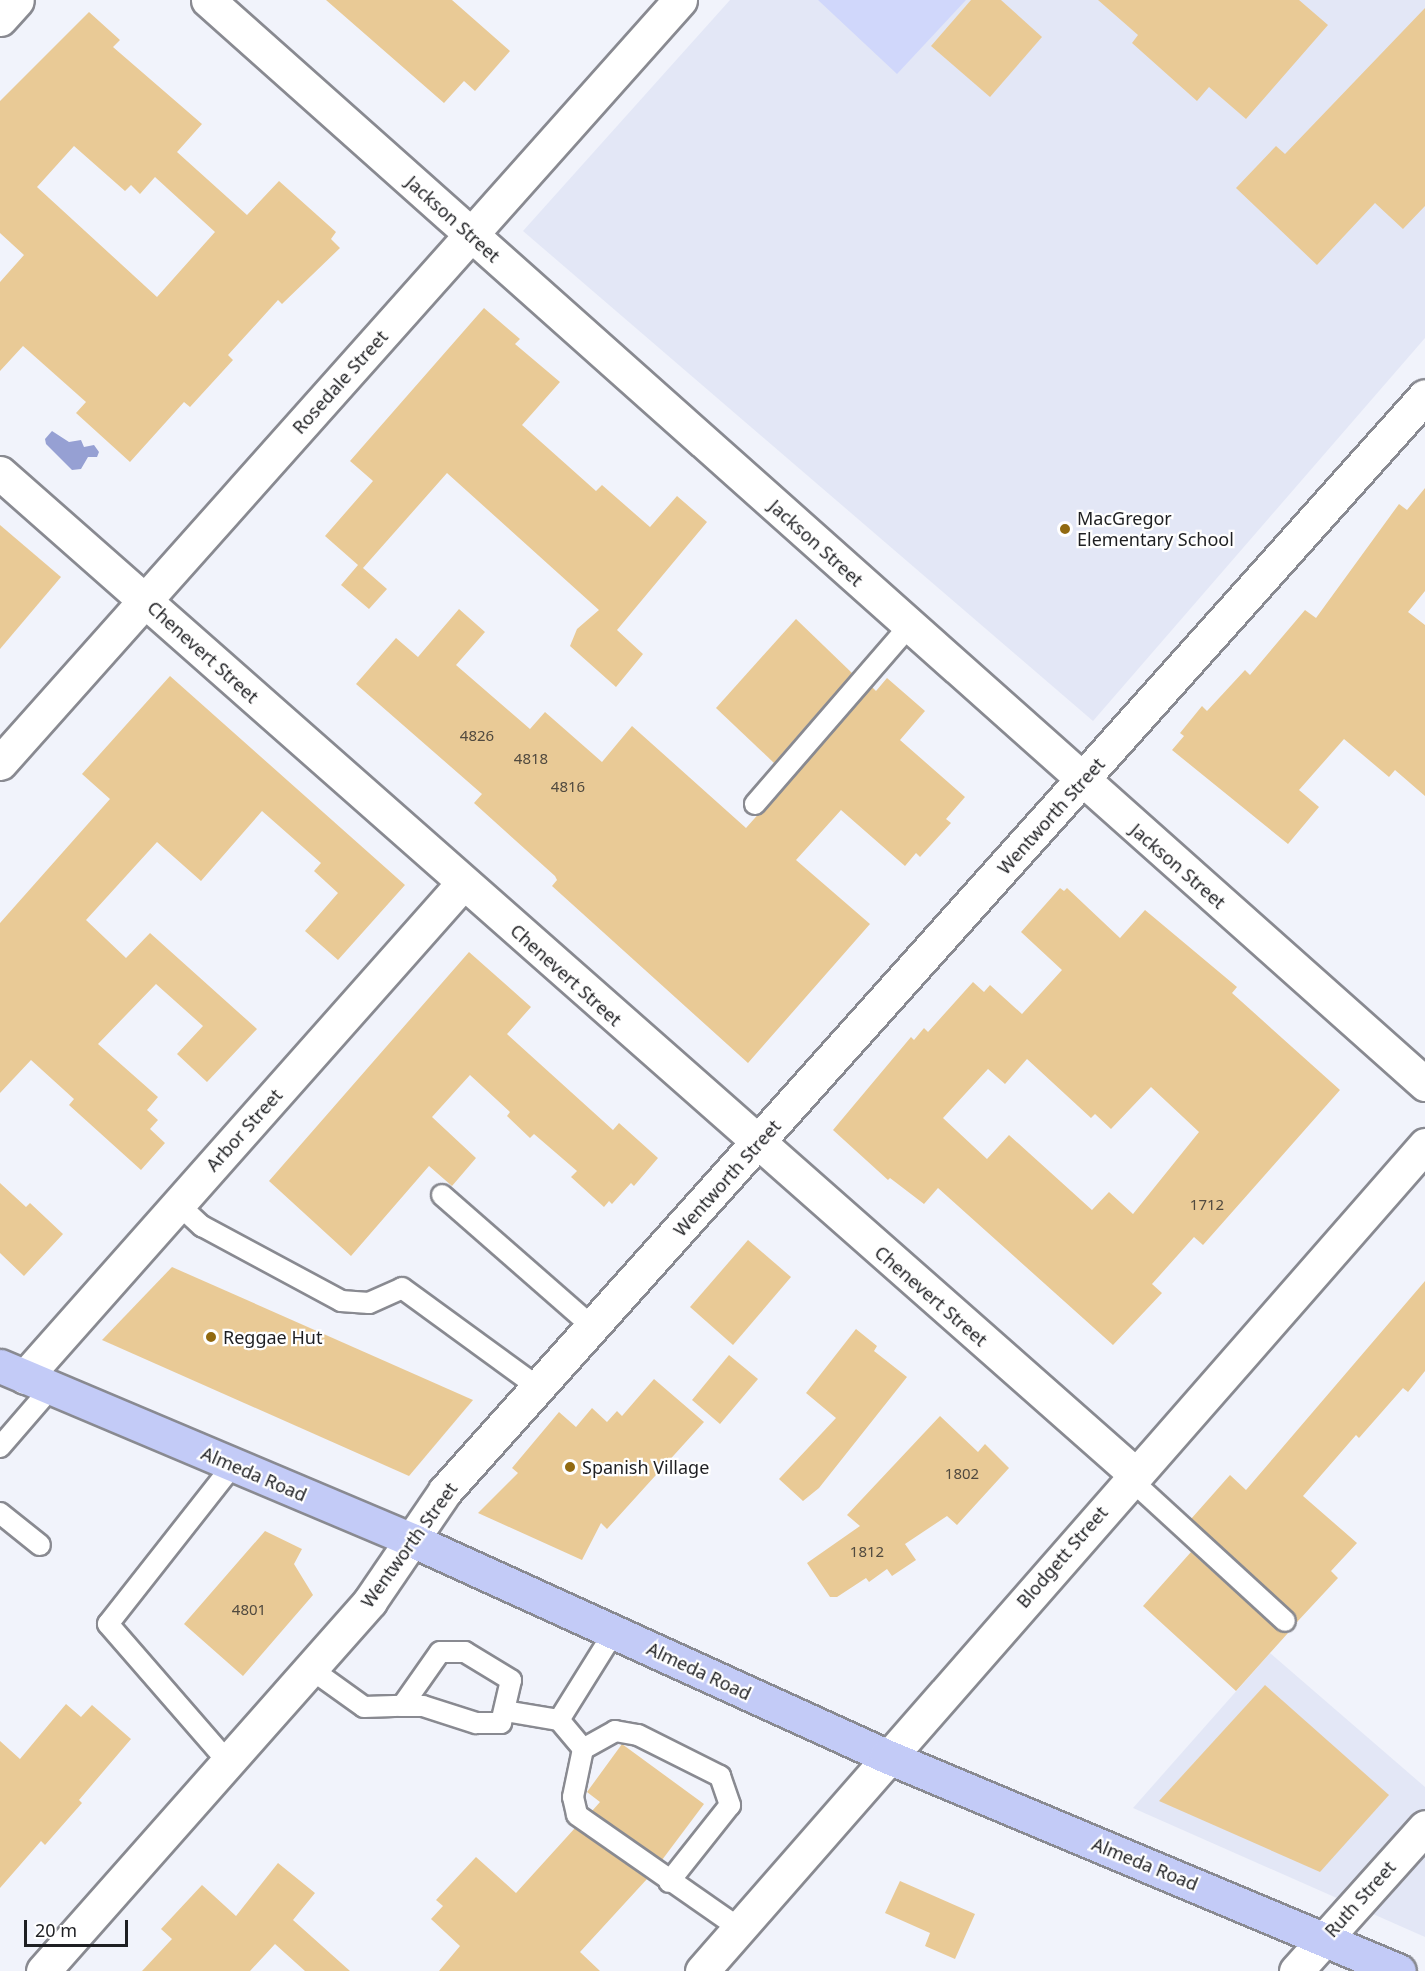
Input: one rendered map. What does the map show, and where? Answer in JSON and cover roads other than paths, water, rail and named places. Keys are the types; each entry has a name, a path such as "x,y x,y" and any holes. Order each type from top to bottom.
{"main road":[{"name":"Almeda Road","path":"25,1377 414,1541 886,1756 1325,1938 1399,1971"}],"street":[{"path":"0,19 17,0"},
{"name":"Jackson Street","path":"208,0 1082,781 1425,1084"},
{"name":"Rosedale Street","path":"0,763 680,0"},
{"name":"Wentworth Street","path":"43,1971 370,1601 414,1541 445,1491 1082,781 1422,407"},
{"name":"Chenevert Street","path":"0,473 1132,1477"},
{"name":"Arbor Street","path":"25,1377 463,882"},
{"name":"Blodgett Street","path":"702,1971 886,1756 1425,1144"},
{"name":"Ruth Street","path":"1296,1971 1425,1827"}],"lane":[{"path":"755,804 909,626"},
{"path":"442,1196 593,1326"},
{"path":"178,1204 202,1226 340,1301 369,1303 402,1288 538,1387"},
{"path":"0,1447 25,1377"},
{"path":"228,1762 108,1623 233,1465"},
{"path":"1132,1477 1285,1621"},
{"path":"0,1513 40,1545"},
{"path":"560,1720 614,1632"},
{"path":"310,1669 364,1707 423,1706 476,1723 501,1723 511,1680 465,1652 440,1652 402,1706"},
{"path":"505,1711 560,1720 583,1749"},
{"path":"669,1882 729,1805 720,1776 638,1735 615,1731 583,1749 573,1797 577,1815 669,1882 739,1928"}],"place":[{"name":"MacGregor Elementary School","path":"1065,529"},
{"name":"Reggae Hut","path":"211,1337"},
{"name":"Spanish Village","path":"570,1467"}]}
